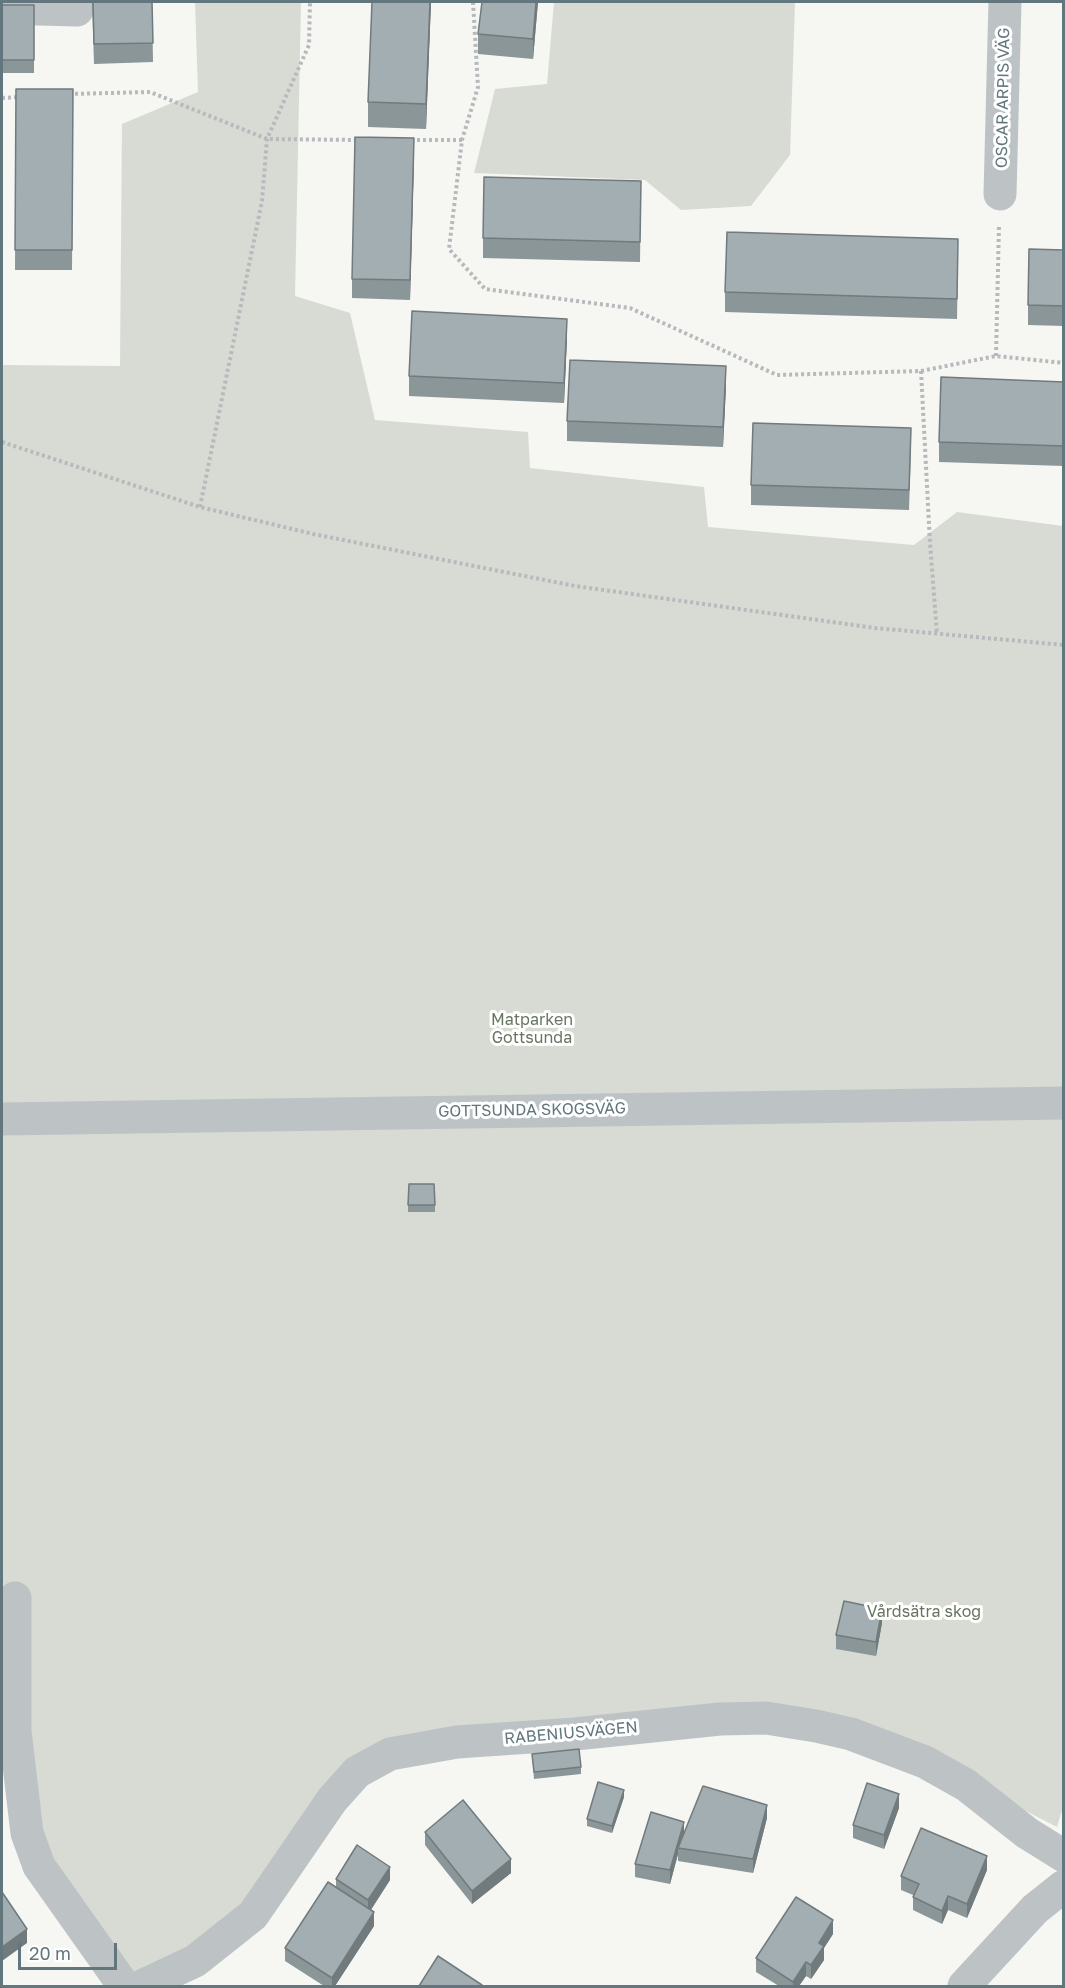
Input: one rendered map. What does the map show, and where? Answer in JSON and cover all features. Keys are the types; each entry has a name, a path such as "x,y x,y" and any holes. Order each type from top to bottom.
{"street":[{"path":"2,8 77,10 77,2"},
{"name":"OSCAR ARPIS VÄG","path":"1000,194 1005,2"},
{"name":"GOTTSUNDA SKOGSVÄG","path":"2,1119 1064,1103"},
{"path":"15,1598 15,1731 27,1833 39,1866 124,1986"},
{"name":"RABENIUSVÄGEN","path":"142,1986 195,1961 252,1915 332,1800 357,1772 390,1754 457,1742 575,1734 720,1719 766,1718 816,1726 851,1734 926,1762 966,1785 1027,1833 1064,1856"},
{"path":"964,1986 1035,1909 1064,1886"}],"path":[{"path":"200,507 262,201 267,140 309,45 310,2"},
{"path":"473,2 477,87 462,140 449,249 485,289 630,308 777,375 921,371 996,356 1064,363"},
{"path":"68,94 150,92 267,140 370,140"},
{"path":"2,98 24,96"},
{"path":"404,140 462,140"},
{"path":"996,356 1000,194"},
{"path":"921,371 937,634"},
{"path":"2,442 200,507 313,534 575,586 874,628 1064,645"}],"green space":[{"path":"195,2 301,2 295,296 350,313 375,420 528,432 530,468 704,487 708,527 914,545 957,512 1063,526 1064,1804 1057,1827 1016,1806 816,1726 390,1754 253,1915 142,1986 39,1866 2,1598 2,365 120,366 122,124 198,92"},
{"path":"554,2 795,2 790,155 751,206 681,210 645,180 474,173 495,89 547,84"}],"building":[{"path":"93,2 152,2 153,43 94,44"},
{"path":"372,2 430,2 426,104 368,102"},
{"path":"482,2 536,2 533,39 478,34"},
{"path":"2,5 34,5 34,60 2,60"},
{"path":"16,89 73,89 72,250 15,250"},
{"path":"355,137 414,138 410,280 352,279"},
{"path":"484,177 641,181 640,242 483,238"},
{"path":"727,232 958,239 957,299 725,292"},
{"path":"1029,249 1064,250 1064,306 1028,305"},
{"path":"412,311 567,319 564,383 409,376"},
{"path":"570,360 726,366 723,427 567,421"},
{"path":"941,377 1064,382 1064,446 939,442"},
{"path":"753,423 911,428 909,490 751,485"},
{"path":"409,1184 434,1184 435,1205 408,1205"},
{"path":"844,1601 882,1609 876,1642 836,1635"},
{"path":"579,1749 581,1767 534,1772 532,1754"},
{"path":"598,1782 624,1790 612,1826 587,1819"},
{"path":"867,1783 899,1794 884,1835 853,1825"},
{"path":"703,1786 767,1805 753,1859 678,1848"},
{"path":"463,1800 511,1859 472,1891 425,1832"},
{"path":"651,1812 684,1822 670,1870 635,1864"},
{"path":"921,1828 987,1856 967,1904 948,1896 942,1911 913,1897 919,1884 901,1876"},
{"path":"357,1845 390,1867 368,1900 336,1879"},
{"path":"328,1882 374,1912 332,1978 285,1948"},
{"path":"2,1892 27,1929 2,1947"},
{"path":"796,1897 833,1920 819,1943 824,1946 811,1965 806,1962 793,1982 756,1958"},
{"path":"438,1956 482,1985 419,1986"}],"park label":[{"name":"Matparken Gottsunda","path":"532,1029"},
{"name":"Vårdsätra skog","path":"924,1612"}]}
